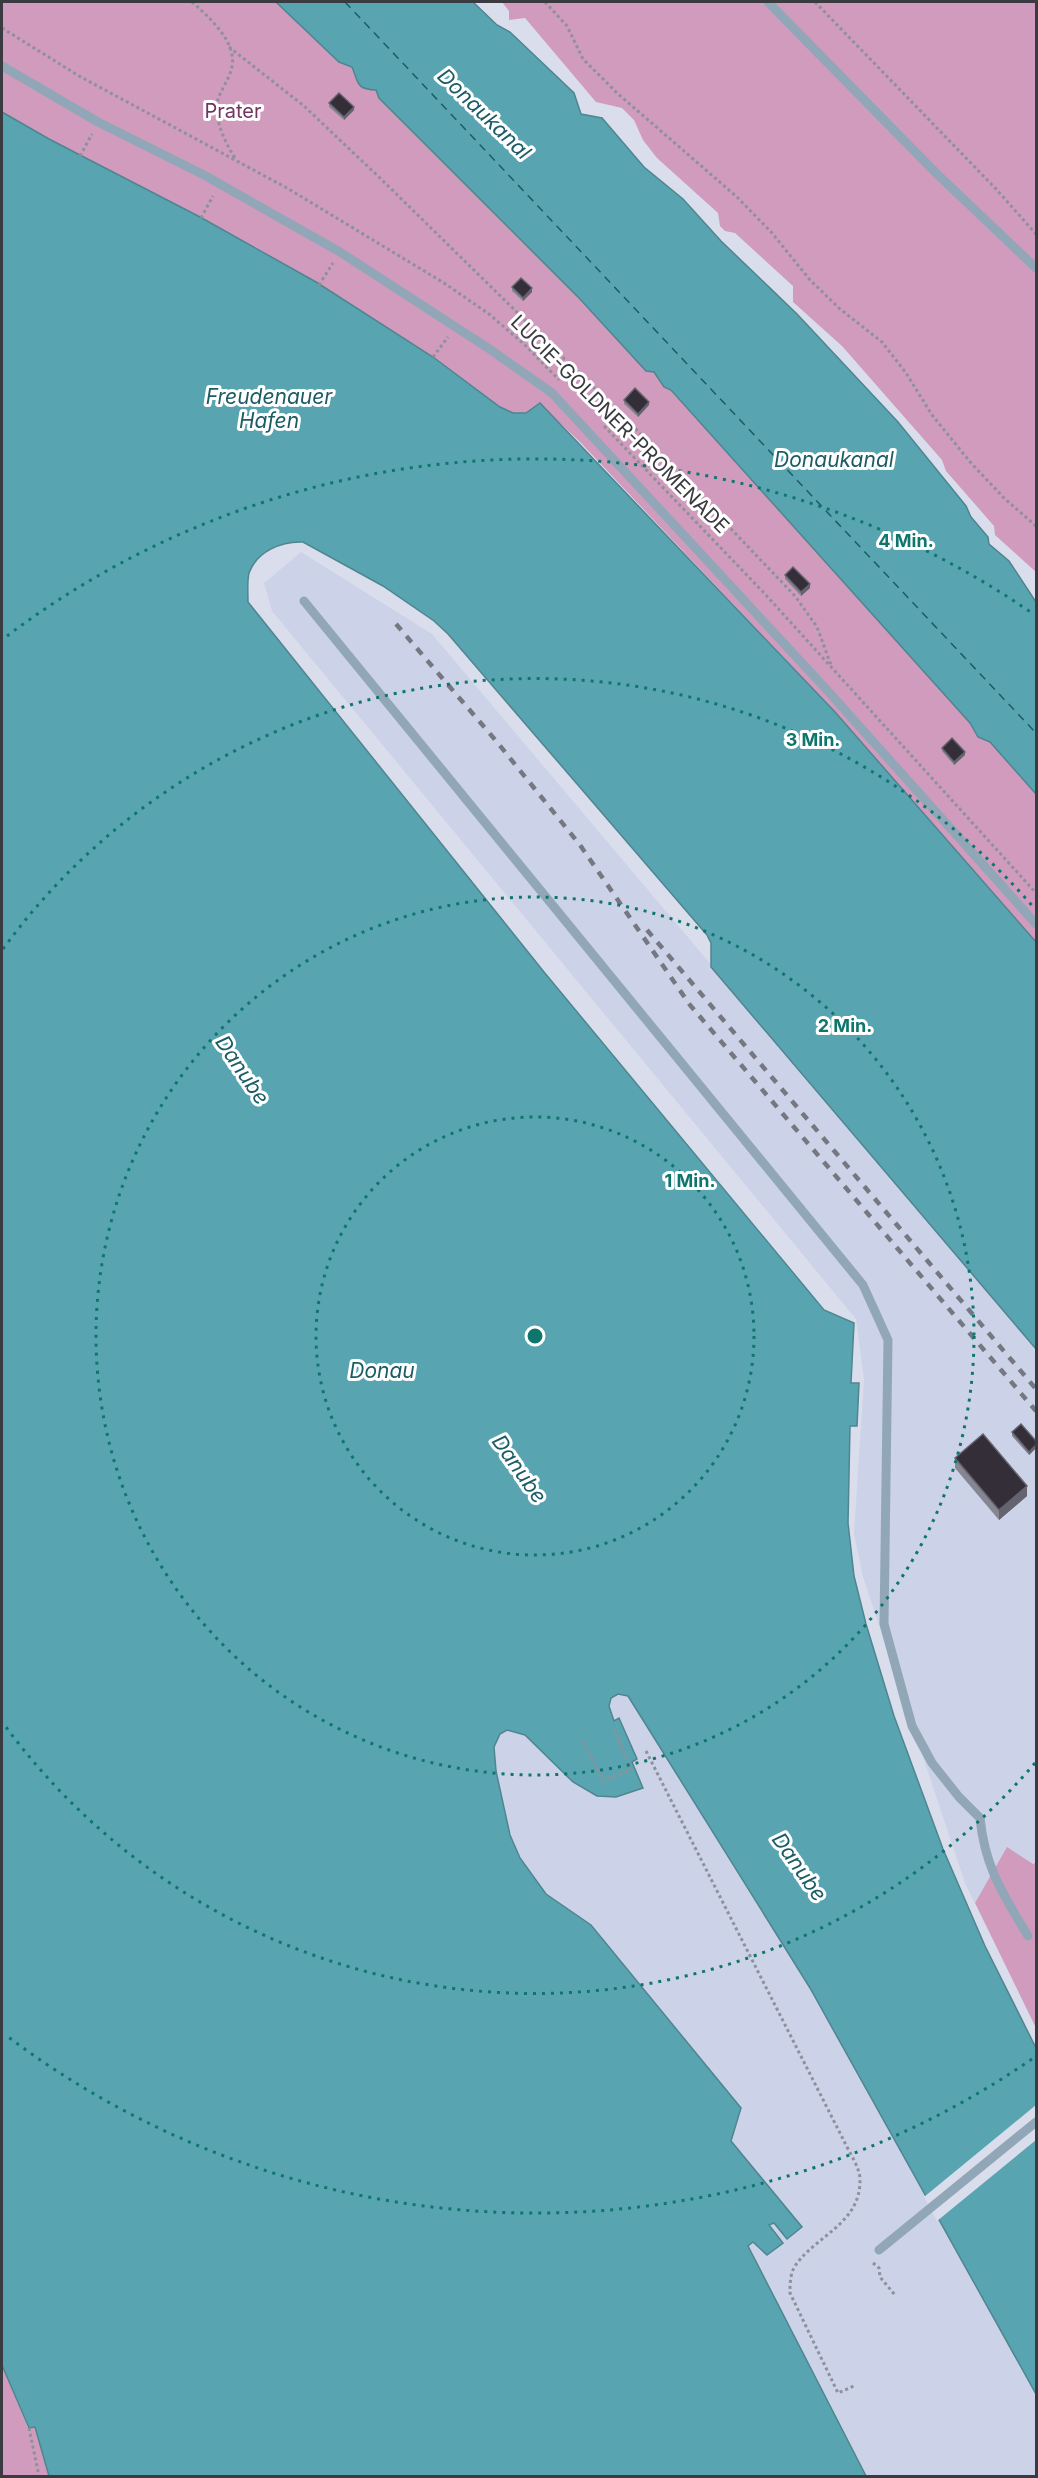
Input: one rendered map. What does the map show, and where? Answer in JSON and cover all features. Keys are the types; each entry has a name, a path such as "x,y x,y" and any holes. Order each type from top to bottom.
{"lane":[{"path":"768,2 936,173 1036,268"},
{"path":"2,66 98,122 204,174 340,252 491,350 552,393 827,690 1036,924"},
{"path":"304,601 863,1285 888,1340 884,1624 912,1726 932,1763 959,1797 980,1818 983,1845 993,1876 1028,1936"},
{"path":"879,2250 1036,2122"}],"path":[{"path":"192,2 210,18 229,47 321,122 631,424 795,596 818,627 832,666"},
{"path":"545,2 567,26 583,59 617,93 737,197 772,233 810,280 840,309 882,342 906,373 932,415 971,463 1004,498 1036,526"},
{"path":"815,2 996,189 1036,234"},
{"name":"LUCIE-GOLDNER-PROMENADE","path":"2,28 79,76 287,188 453,289 489,314 525,345 567,388"},
{"path":"229,47 232,66 217,105 222,137 236,159"},
{"path":"80,156 87,141"},
{"path":"201,218 209,204"},
{"path":"319,285 336,259"},
{"path":"433,357 442,345"},
{"name":"LUCIE-GOLDNER-PROMENADE","path":"600,422 832,666 1036,893"},
{"path":"583,1742 603,1780 631,1770 614,1728"},
{"path":"646,1751 844,2141 860,2178 857,2201 846,2218 795,2266 790,2280 790,2293 838,2393 856,2385"},
{"path":"868,2259 879,2268 880,2277 895,2295"},
{"path":"28,2428 39,2476"}],"shaded area":[{"path":"301,552 432,634 1036,1350 1036,1862 993,1876 975,1903 965,1883 863,1577 854,1534 864,1379 856,1319 272,611 264,583"},
{"path":"618,1694 628,1696 810,1988 1026,2374 1036,2394 1036,2476 866,2476 748,2246 774,2223 802,2226 730,2141 591,1925 546,1894 520,1858 510,1835 496,1771 494,1747 500,1734 507,1730 525,1735 573,1782 643,1788 632,1761 637,1759 619,1719 614,1721 609,1706 611,1698"}],"green space":[{"name":"Prater","path":"2,2 276,2 339,62 352,67 362,87 376,90 379,98 579,298 646,371 654,372 664,387 671,390 970,723 978,737 990,742 1036,794 1036,942 835,712 580,442 539,403 526,413 513,413 500,407 433,357 316,282 200,217 49,139 2,112"},
{"path":"502,2 1036,2 1036,572 995,535 994,526 946,471 942,460 842,346 793,302 793,286 735,233 725,231 720,226 718,213 657,158 643,140 634,120 622,108 596,102 525,18 509,20 509,11"},
{"path":"1007,1847 1033,1864 1036,1862 1036,2028 975,1903"},
{"path":"2,2365 28,2428 35,2427 49,2476 2,2476"}],"water":[{"name":"Donaukanal","path":"276,2 473,2 497,25 510,32 574,93 581,114 602,118 644,167 683,199 721,241 797,314 898,422 966,506 971,517 988,537 989,544 1009,561 1036,602 1036,794 990,742 978,737 970,723 671,390 664,387 654,372 646,371 579,298 379,98 376,90 361,87 352,67 339,62"},
{"name":"Donau","path":"2,112 49,139 200,217 316,282 433,357 500,407 513,413 526,413 540,403 835,712 1036,942 1036,1349 711,967 711,943 707,935 448,634 434,621 383,586 303,542 287,543 264,553 249,573 248,602 544,972 824,1310 854,1323 851,1383 859,1383 857,1426 850,1426 848,1523 854,1576 866,1624 894,1716 943,1849 985,1946 1036,2048 1036,2394 810,1988 628,1696 618,1694 611,1698 609,1706 614,1721 619,1718 637,1759 632,1762 643,1788 616,1797 597,1796 573,1782 525,1735 507,1730 500,1734 494,1747 496,1771 510,1835 520,1858 546,1894 591,1925 741,2108 731,2141 802,2227 787,2239 774,2223 769,2225 783,2243 767,2255 753,2242 748,2246 866,2476 49,2476 35,2427 29,2428 2,2365"}],"pier":[{"path":"1036,2105 1036,2140 937,2221 924,2197"}],"building":[{"path":"339,93 354,107 344,117 329,103"},
{"path":"521,278 532,288 523,298 512,287"},
{"path":"635,388 649,402 638,414 624,400"},
{"path":"793,567 810,584 801,592 785,575"},
{"path":"952,738 965,752 954,762 942,748"},
{"path":"1021,1424 1036,1441 1036,1445 1029,1452 1012,1432"},
{"path":"983,1434 1027,1486 999,1510 955,1458"}],"ferry route":[{"path":"345,2 1036,733"}],"railway":[{"path":"396,624 497,742 580,845 690,1005 1036,1411"},
{"path":"647,930 1036,1389"}],"water label":[{"name":"Freudenauer Hafen","path":"269,409"},
{"name":"Danube","path":"242,1070"},
{"name":"Danube","path":"519,1469"},
{"name":"Danube","path":"799,1867"}]}
